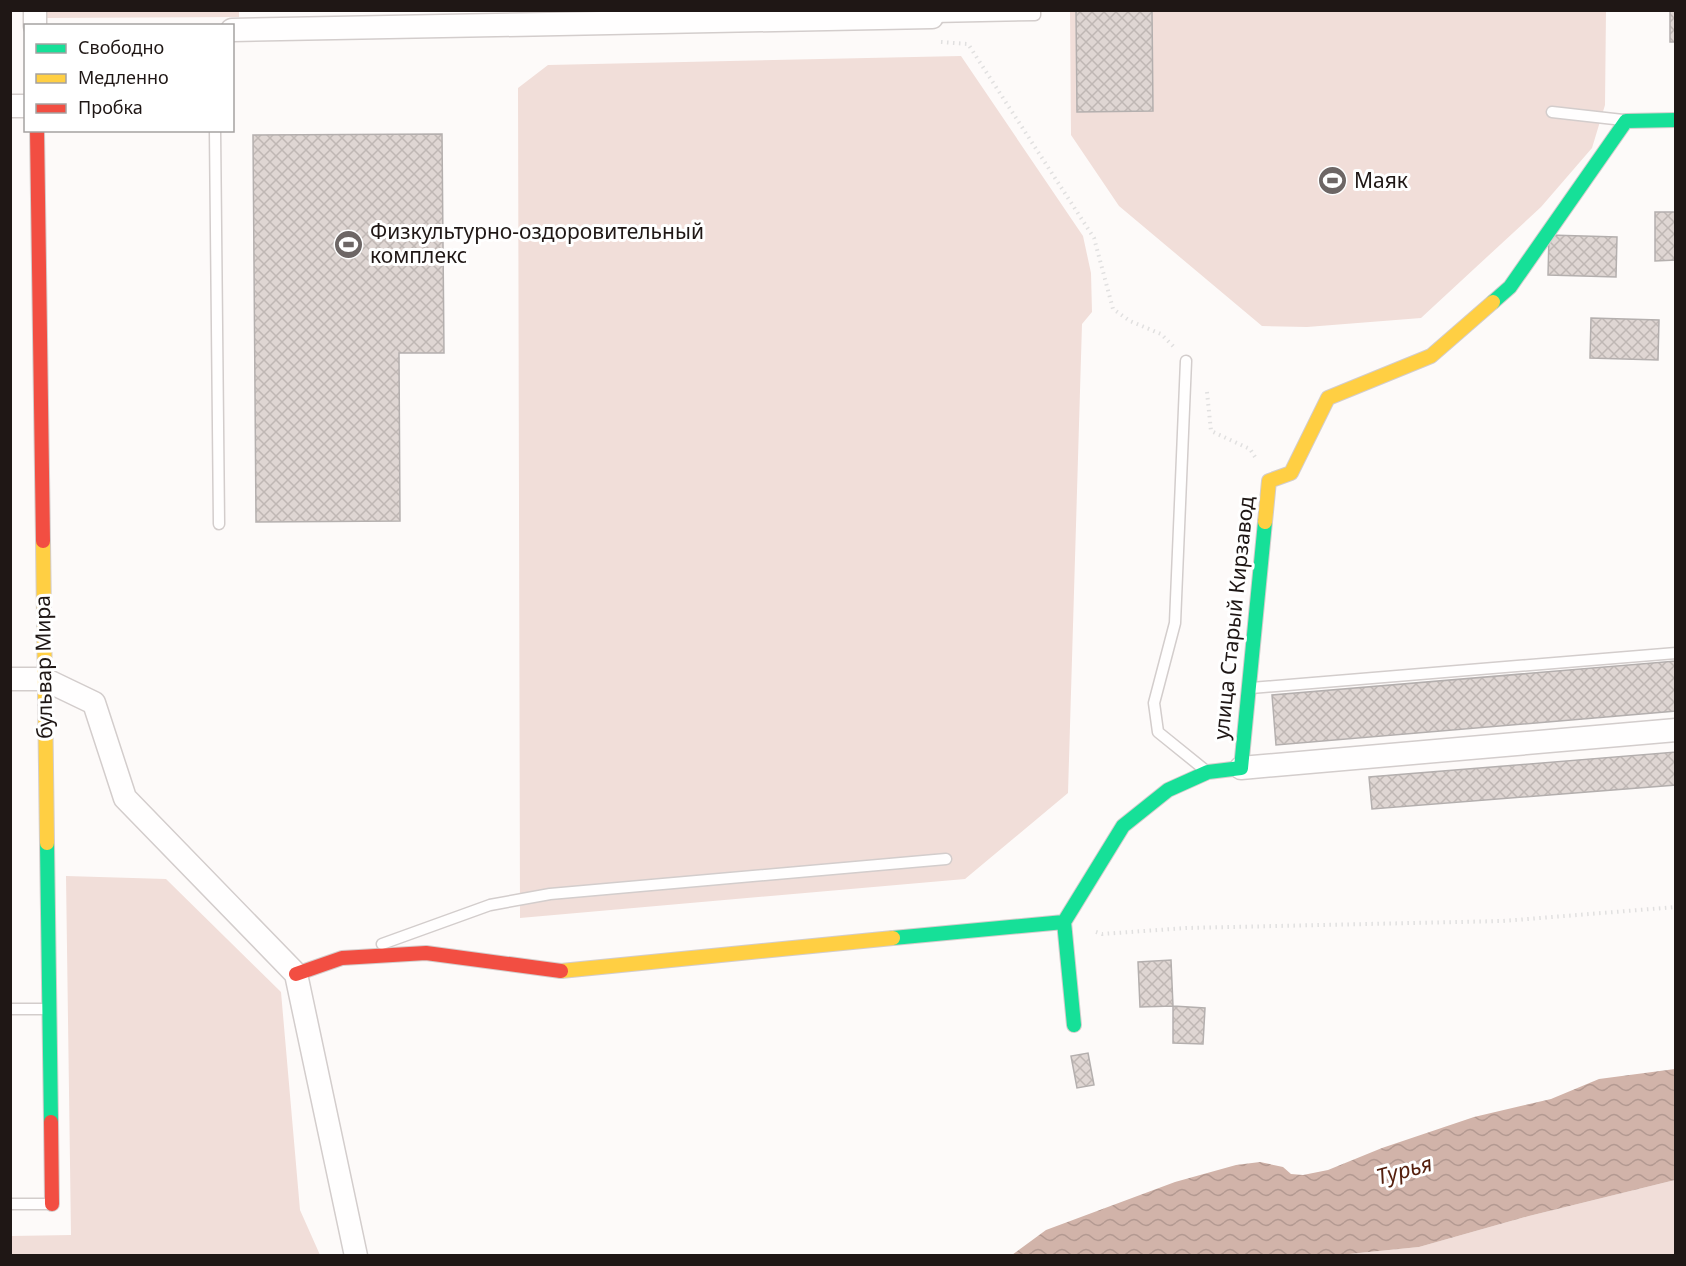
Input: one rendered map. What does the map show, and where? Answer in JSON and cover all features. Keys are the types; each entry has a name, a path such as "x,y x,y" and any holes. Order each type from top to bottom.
{"street":[{"path":"246,23 932,17"},
{"path":"1626,121 1676,120"},
{"name":"улица Старый Кирзавод","path":"1064,922 1123,826 1168,790 1208,772 1241,768 1269,481 1291,473 1328,398 1431,356 1510,287 1626,121"},
{"name":"бульвар Мира","path":"37,132 52,1203"},
{"path":"10,679 44,679 94,703 125,798 296,974 356,1256"},
{"path":"1241,768 1676,730"},
{"path":"296,974 342,958 426,953 556,971 1064,922 1074,1025"}],"lane":[{"path":"932,17 1035,15 1035,10"},
{"path":"1552,112 1626,121"},
{"path":"215,132 219,524"},
{"path":"1186,361 1175,623 1154,703 1158,732 1208,772"},
{"path":"1249,688 1676,653"},
{"path":"342,958 490,905 550,894 946,859"},
{"path":"10,1009 49,1009"},
{"path":"10,1204 52,1203"}],"path":[{"path":"934,42 968,44 1094,238 1113,309 1131,321 1161,334 1186,361 1206,384 1211,431 1250,449 1269,481"},
{"path":"1064,922 1102,934 1186,928 1503,921 1676,907"}],"shaded area":[{"path":"46,10 239,10 239,17 46,18"},
{"name":"Маяк","path":"1070,11 1606,11 1605,105 1592,148 1541,207 1421,318 1307,327 1262,326 1119,206 1071,135"},
{"path":"961,56 1083,236 1091,273 1092,312 1082,324 1068,793 965,879 520,918 518,88 548,65"},
{"path":"66,876 166,879 281,992 300,1210 320,1255 11,1255 11,1236 71,1235"},
{"path":"1675,1180 1675,1255 1329,1256 1419,1247 1529,1216"}],"water":[{"name":"Турья","path":"1675,1069 1675,1180 1529,1216 1419,1247 1329,1256 1012,1255 1046,1230 1175,1182 1236,1165 1260,1162 1283,1167 1291,1174 1303,1175 1328,1170 1382,1148 1474,1117 1551,1099 1599,1079"}],"building":[{"path":"1076,10 1152,10 1153,111 1077,112"},
{"path":"1670,10 1676,10 1676,42 1670,42"},
{"name":"Физкультурно-оздоровительный комплекс","path":"442,134 444,353 399,353 400,521 256,522 253,135"},
{"path":"1655,212 1676,212 1676,260 1655,261"},
{"path":"1549,235 1617,237 1616,277 1548,275"},
{"path":"1591,318 1659,320 1658,360 1590,358"},
{"path":"1676,661 1676,711 1276,745 1272,695"},
{"path":"1676,752 1676,785 1372,809 1369,777"},
{"path":"1171,960 1173,1006 1140,1007 1138,962"},
{"path":"1173,1006 1205,1008 1203,1044 1173,1043"},
{"path":"1088,1053 1094,1085 1077,1088 1071,1056"}],"traffic: fast":[{"path":"1493,302 1510,287 1626,121 1676,120"},
{"path":"1074,1025 1064,922 1123,826 1168,790 1208,772 1241,768 1265,522"},
{"path":"47,843 51,1122"},
{"path":"893,938 1064,922"}],"traffic: slow":[{"path":"1265,522 1269,481 1291,473 1328,398 1431,356 1493,302"},
{"path":"43,541 47,843"},
{"path":"561,971 893,938"}],"traffic: jam":[{"path":"37,132 43,541"},
{"path":"296,974 342,958 426,953 561,971"},
{"path":"51,1122 52,1204"}],"place":[{"name":"Маяк","path":"1333,181"},
{"name":"Физкультурно-оздоровительный комплекс","path":"349,244"}]}
